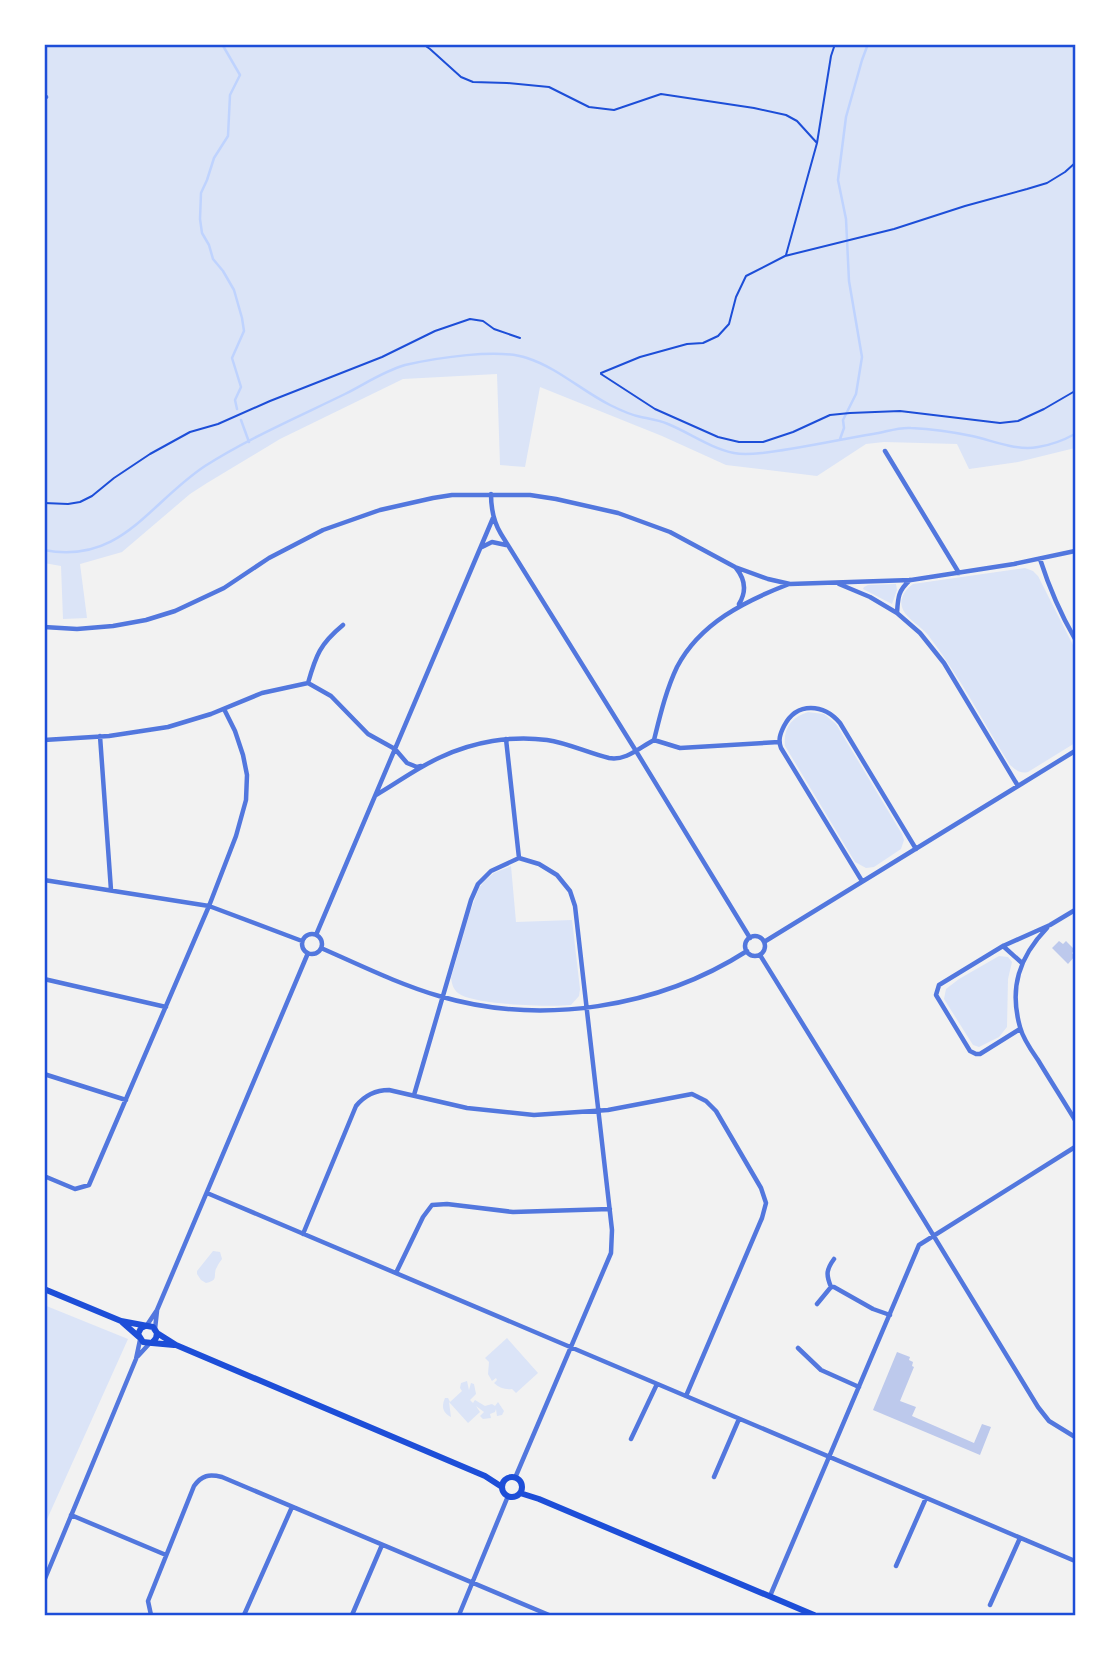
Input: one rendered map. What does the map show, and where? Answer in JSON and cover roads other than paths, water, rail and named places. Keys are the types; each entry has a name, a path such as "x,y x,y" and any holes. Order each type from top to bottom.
{"main road":[{"path":"44,1289 121,1321 146,1325 176,1345 504,1483"},
{"path":"121,1321 140,1339 150,1343 176,1345"},
{"path":"140,1339 139,1331 146,1325"},
{"path":"150,1343 156,1338 156,1331"},
{"path":"522,1484 520,1493 516,1496 508,1496 503,1492 504,1483 510,1477 515,1478 522,1484 539,1499"},
{"path":"520,1493 814,1615"}],"street":[{"path":"886,451 959,573"},
{"path":"491,494 493,518 507,545 750,938"},
{"path":"44,627 77,629 113,626 175,611 224,588 269,558 323,530 380,510 452,495 491,494 553,498 618,513 670,532 735,567 790,584 911,580 980,570 1075,551"},
{"path":"316,935 493,518"},
{"path":"481,548 495,542 507,545"},
{"path":"1040,559 1050,589 1075,639"},
{"path":"735,567 745,588 737,607"},
{"path":"897,612 898,595 902,587 911,580"},
{"path":"834,583 870,597 897,612 920,632 933,647 1018,786"},
{"path":"376,795 439,757 466,747 506,739 545,740 567,744 600,756 615,759 626,757 654,740 668,688 678,666 704,632 737,607 790,584"},
{"path":"308,682 316,655 343,625"},
{"path":"44,740 168,727 224,709 262,693 308,682 331,696 368,734 396,748 407,763 417,767 425,766"},
{"path":"44,1176 75,1189 89,1185 209,906 236,836 246,800 247,775 235,731 224,709"},
{"path":"862,881 779,742 786,722 797,712 819,709 830,713 840,723 916,849"},
{"path":"100,736 111,890"},
{"path":"506,739 519,859"},
{"path":"654,740 680,748 779,742"},
{"path":"764,942 1074,753"},
{"path":"414,1095 478,884 491,871 519,859 539,864 557,875 570,891 575,906 612,1230 611,1253 515,1478"},
{"path":"44,880 209,906 302,941"},
{"path":"1020,1030 980,1054 970,1051 936,995 939,985 1003,946 1050,925 1075,910"},
{"path":"1050,925 1033,943 1022,963 1016,982 1016,1005 1020,1030 1075,1120"},
{"path":"302,941 308,935 316,935"},
{"path":"316,935 321,941 321,948"},
{"path":"760,955 751,955 747,951 746,943 750,938 757,937 764,942"},
{"path":"302,941 303,948 308,953 315,953 321,948"},
{"path":"760,955 764,942"},
{"path":"1003,946 1022,963"},
{"path":"321,948 397,981 443,997 492,1007 588,1011 651,995 700,977 747,951"},
{"path":"146,1325 158,1310 308,953"},
{"path":"760,955 1038,1407 1049,1421 1075,1437"},
{"path":"44,979 166,1007"},
{"path":"44,1074 126,1100"},
{"path":"303,1234 356,1106 367,1095 380,1090 467,1108 534,1115 599,1111 692,1094 706,1101 716,1111 761,1188 766,1203 686,1396"},
{"path":"770,1596 919,1245 1075,1146"},
{"path":"207,1193 1075,1561"},
{"path":"396,1273 423,1217 432,1205 447,1203 513,1212 610,1209"},
{"path":"834,1259 827,1268 831,1287 890,1315"},
{"path":"817,1304 831,1287"},
{"path":"156,1331 158,1310"},
{"path":"44,1581 136,1359 140,1339"},
{"path":"136,1359 150,1343"},
{"path":"798,1348 821,1370 859,1387"},
{"path":"631,1439 657,1384"},
{"path":"714,1477 739,1419"},
{"path":"150,1615 148,1601 194,1486 199,1479 211,1474 549,1615"},
{"path":"459,1615 508,1496"},
{"path":"896,1566 926,1498"},
{"path":"244,1615 292,1507"},
{"path":"71,1515 166,1555"},
{"path":"990,1605 1020,1538"},
{"path":"352,1615 382,1545"}],"waterway":[{"path":"222,44 240,75 230,95 228,136 214,158 201,193 200,219 202,233 213,259 234,290 242,318 244,331 232,358 241,387 235,400 237,409"},
{"path":"840,439 844,428 843,420 856,394 862,357 849,281 846,219 838,180 846,117 868,44"},
{"path":"44,550 71,552 94,548 114,540 205,466 256,437 397,368 467,355 515,355 538,362 621,410 665,423 717,448 737,454 790,449 906,428 957,433 1021,448 1048,445 1075,434"},
{"path":"241,420 249,442"}]}
